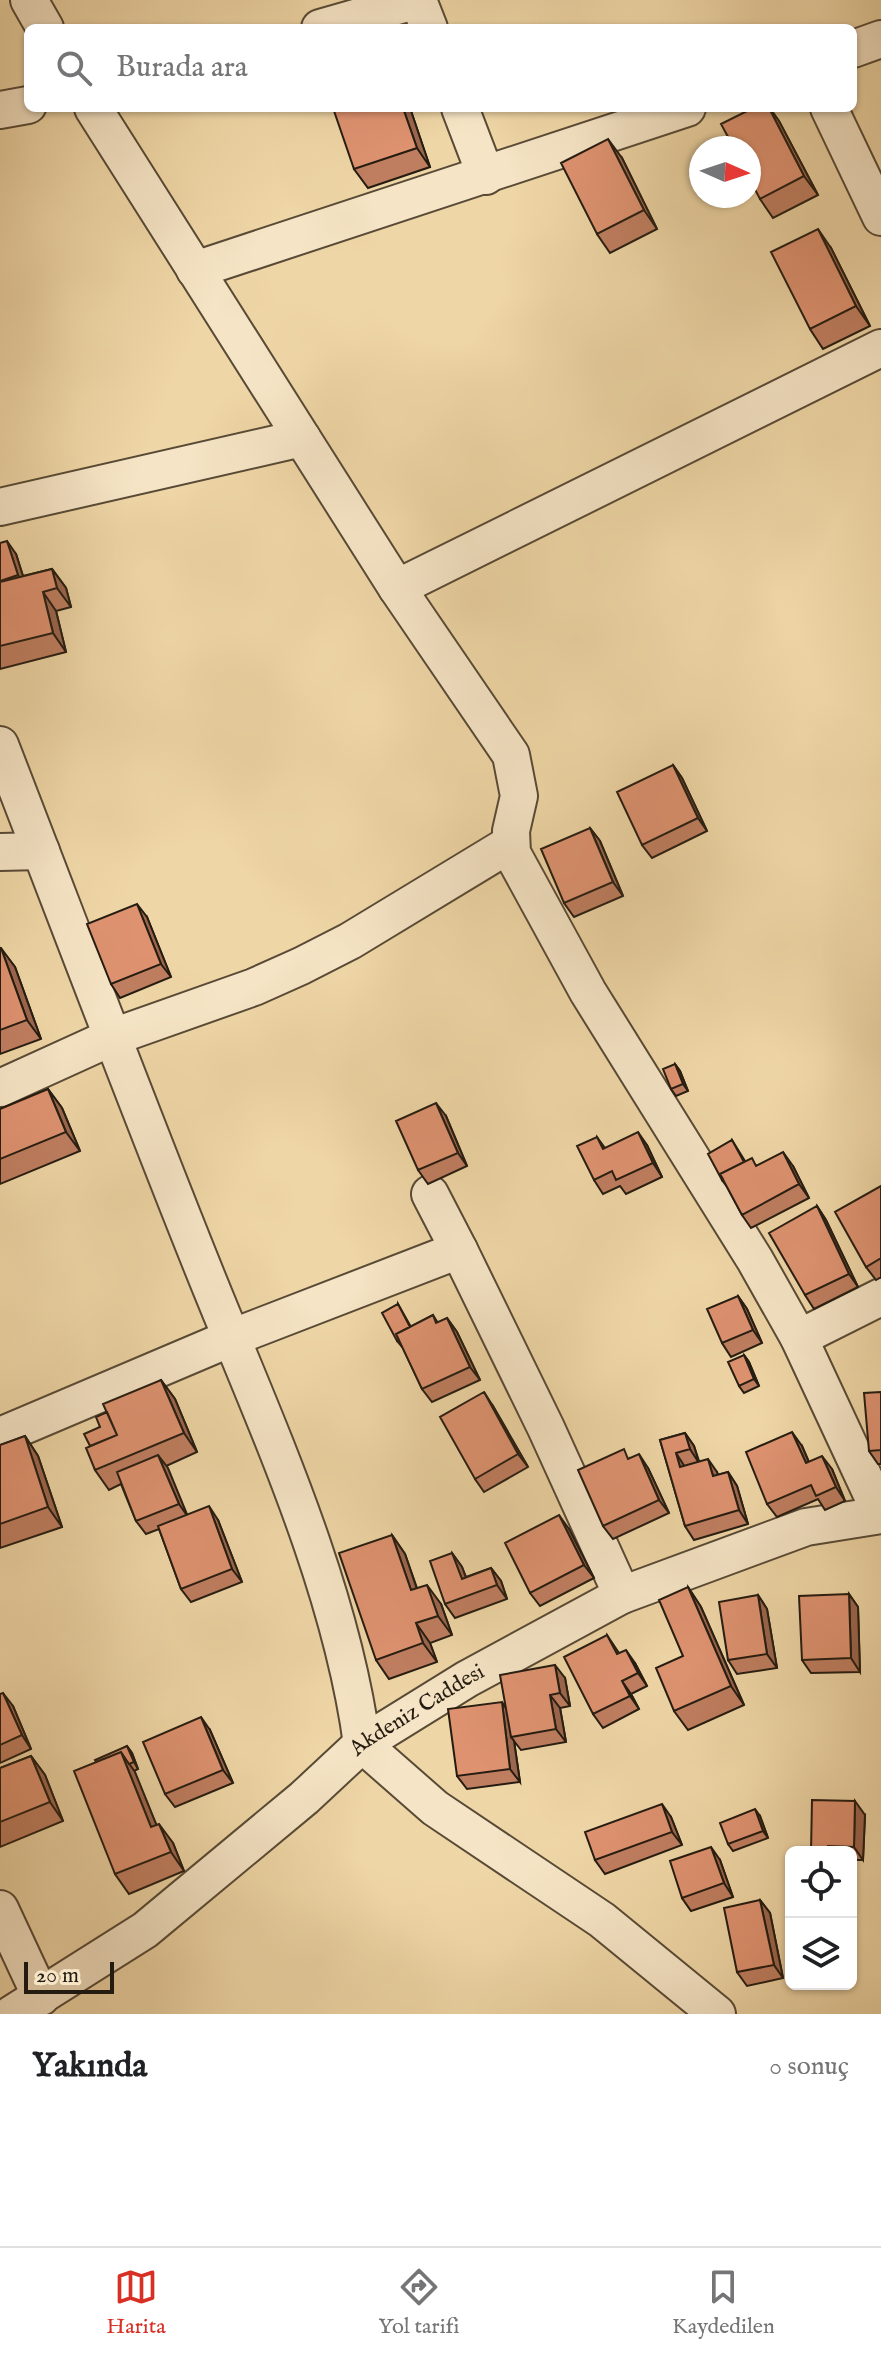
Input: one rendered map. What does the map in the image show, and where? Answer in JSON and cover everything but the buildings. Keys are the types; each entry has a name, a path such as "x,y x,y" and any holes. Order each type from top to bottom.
{"street":[{"path":"29,0 43,24"},
{"path":"334,24 418,0 427,24"},
{"path":"857,48 881,39"},
{"path":"0,110 24,106"},
{"path":"96,112 397,588 511,755 519,796 510,844 588,992 723,1207 799,1338 881,1515"},
{"path":"462,112 486,176"},
{"path":"195,270 675,112"},
{"path":"831,112 881,217"},
{"path":"397,588 881,348"},
{"path":"0,507 302,438"},
{"path":"0,745 110,1038 311,1543 354,1687 362,1744 435,1808 602,1920 717,2014"},
{"path":"0,1088 110,1038 254,987 301,966 362,934 510,844"},
{"path":"0,852 41,851"},
{"path":"430,1194 546,1428 622,1595"},
{"path":"0,1436 231,1338 459,1250"},
{"path":"799,1338 881,1297"},
{"name":"Akdeniz Caddesi","path":"26,2005 145,1930 304,1798 362,1744 467,1679 622,1595 806,1527 881,1515"},
{"path":"0,1909 26,2005"}]}
